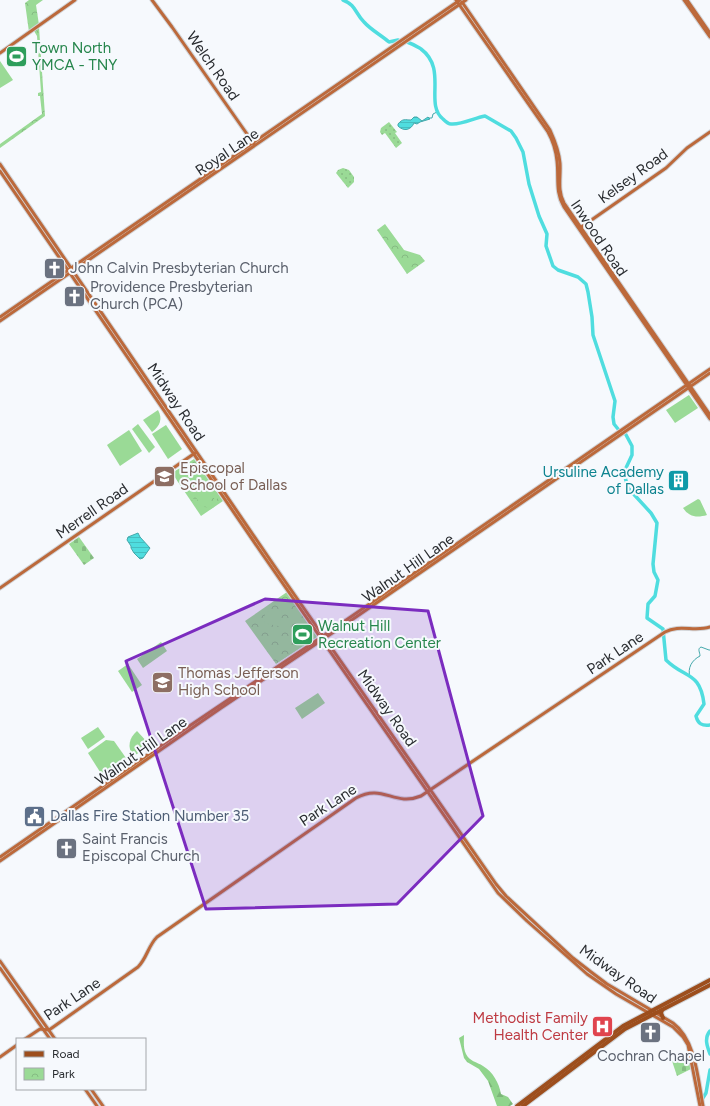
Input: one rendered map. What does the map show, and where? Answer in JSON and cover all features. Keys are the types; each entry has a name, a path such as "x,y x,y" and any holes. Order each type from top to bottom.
{"main road":[{"path":"0,53 75,0"},
{"name":"Welch Road","path":"152,0 176,31 254,145"},
{"name":"Royal Lane","path":"0,321 71,270 459,2 466,0"},
{"path":"684,0 710,33"},
{"path":"687,0 710,37"},
{"name":"Inwood Road","path":"459,2 549,128 554,138 560,162 560,190 563,204 618,282 710,419"},
{"name":"Kelsey Road","path":"580,228 666,168 687,148 710,132"},
{"name":"Midway Road","path":"0,164 195,453 498,893 570,960 606,985 679,1030"},
{"name":"Midway Road","path":"0,171 71,270"},
{"name":"Royal Lane","path":"0,317 48,286"},
{"name":"Walnut Hill Lane","path":"0,857 44,829 489,524 710,369"},
{"name":"Walnut Hill Lane","path":"688,385 710,373"},
{"name":"Inwood Road","path":"699,401 710,415"},
{"name":"Walnut Hill Lane","path":"526,498 533,491 660,405"},
{"name":"Merrell Road","path":"0,588 195,453"},
{"name":"Park Lane","path":"27,1038 42,1029 49,1030 138,967 157,937 356,798 366,793 378,792 398,799 408,800 417,798 665,632 674,628 697,629 710,627"},
{"name":"Walnut Hill Lane","path":"0,862 36,834"},
{"path":"0,961 54,1038"},
{"path":"0,968 49,1037"},
{"path":"516,1106 625,1029 710,980"},
{"path":"523,1106 599,1046 615,1031 710,985"},
{"path":"26,1006 27,999"},
{"path":"32,1013 33,1007"},
{"path":"663,1009 661,1013 663,1018"},
{"name":"Midway Road","path":"651,1013 663,1018 679,1030 688,1046 703,1106"},
{"path":"42,1029 43,1022"},
{"path":"49,1030 49,1037"},
{"path":"608,1041 615,1031"},
{"path":"0,1057 16,1046"},
{"name":"Midway Road","path":"695,1071 700,1106"},
{"path":"86,1090 97,1106"},
{"path":"92,1090 103,1106"}],"highlighted area":[{"path":"265,599 428,611 483,816 397,904 206,909 126,661"}],"green space":[{"path":"29,0 43,0 36,5 39,25 29,32 25,3"},
{"path":"39,27 45,116 0,148 0,144 42,114 40,96 38,96 38,93 41,92 37,36 34,31"},
{"path":"0,61 13,80 0,88"},
{"path":"389,122 397,132 395,133 402,143 396,148 385,133 382,135 380,132 381,128"},
{"path":"343,168 349,170 354,177 354,182 348,188 336,173 338,170"},
{"path":"385,224 404,250 420,255 425,261 407,274 377,230"},
{"path":"689,395 698,408 675,423 666,410"},
{"path":"158,410 160,413 160,422 152,432 143,420"},
{"path":"138,424 155,447 149,453 132,429"},
{"path":"166,425 182,449 168,459 152,434"},
{"path":"129,430 142,451 120,466 107,445"},
{"path":"194,459 223,501 201,516 172,473"},
{"path":"188,467 195,467 199,470 217,496 217,501 214,507 209,510 199,510 178,480 182,471","holes":["190,469 196,471 207,483 213,493 214,501 210,506 201,506 192,497 183,482 183,474 186,471"]},
{"path":"196,472 213,497 201,505 184,480"},
{"path":"698,499 700,500 707,515 694,516 685,511 683,508"},
{"path":"79,537 94,558 84,565 69,544"},
{"path":"287,592 317,637 276,664 245,621"},
{"path":"271,609 282,611 280,625 278,626 264,623 265,614"},
{"path":"161,642 167,651 143,668 137,659"},
{"path":"128,664 142,685 132,692 118,671"},
{"path":"318,693 325,703 302,719 295,708"},
{"path":"98,727 105,737 88,749 81,738"},
{"path":"137,731 149,744 148,748 133,756 130,749 130,743 132,737"},
{"path":"106,740 114,741 126,758 104,776 88,753"},
{"path":"464,1035 464,1049 467,1056 490,1071 499,1086 501,1094 508,1097 513,1104 510,1106 497,1106 488,1081 479,1069 467,1062 464,1058 459,1038"},
{"path":"688,1054 691,1069 677,1076 672,1061"}],"water":[{"path":"414,117 417,117 422,121 428,117 430,119 417,124 414,123 409,129 405,130 398,126 401,121 411,120"},
{"path":"138,533 150,548 143,558 140,559 134,553 127,540 128,537"}],"waterway":[{"path":"343,0 353,7 367,25 389,42 398,40"},
{"path":"407,42 421,49 429,57 435,76 435,105 438,113 444,120 450,124 455,124 485,116 511,131 516,138 523,152 529,184 539,216 547,234 546,246 553,266 558,270 578,277 586,284 592,317 593,335 615,401 613,417 614,424 618,429"},
{"path":"429,118 432,118 433,114 437,112"},
{"path":"625,433 632,446 632,455 625,470 628,488 651,513 657,523 653,564 654,572 658,580 655,596 648,604 647,618 663,629 666,660 691,677 699,686 704,704 696,716 701,724 710,725"},
{"path":"690,677 690,667 700,656 700,648 710,650"},
{"path":"710,1031 707,1036 707,1045 710,1054"},
{"path":"701,1101 706,1093 710,1070"}],"place":[{"name":"Town North YMCA - TNY","path":"17,57"},
{"name":"John Calvin Presbyterian Church","path":"54,268"},
{"name":"Providence Presbyterian Church (PCA)","path":"75,296"},
{"name":"Episcopal School of Dallas","path":"165,477"},
{"name":"Ursuline Academy of Dallas","path":"679,481"},
{"name":"Walnut Hill Recreation Center","path":"303,635"},
{"name":"Thomas Jefferson High School","path":"163,682"},
{"name":"Dallas Fire Station Number 35","path":"34,816"},
{"name":"Saint Francis Episcopal Church","path":"66,848"},
{"name":"Methodist Family Health Center","path":"603,1027"},
{"name":"Cochran Chapel","path":"651,1033"}]}
